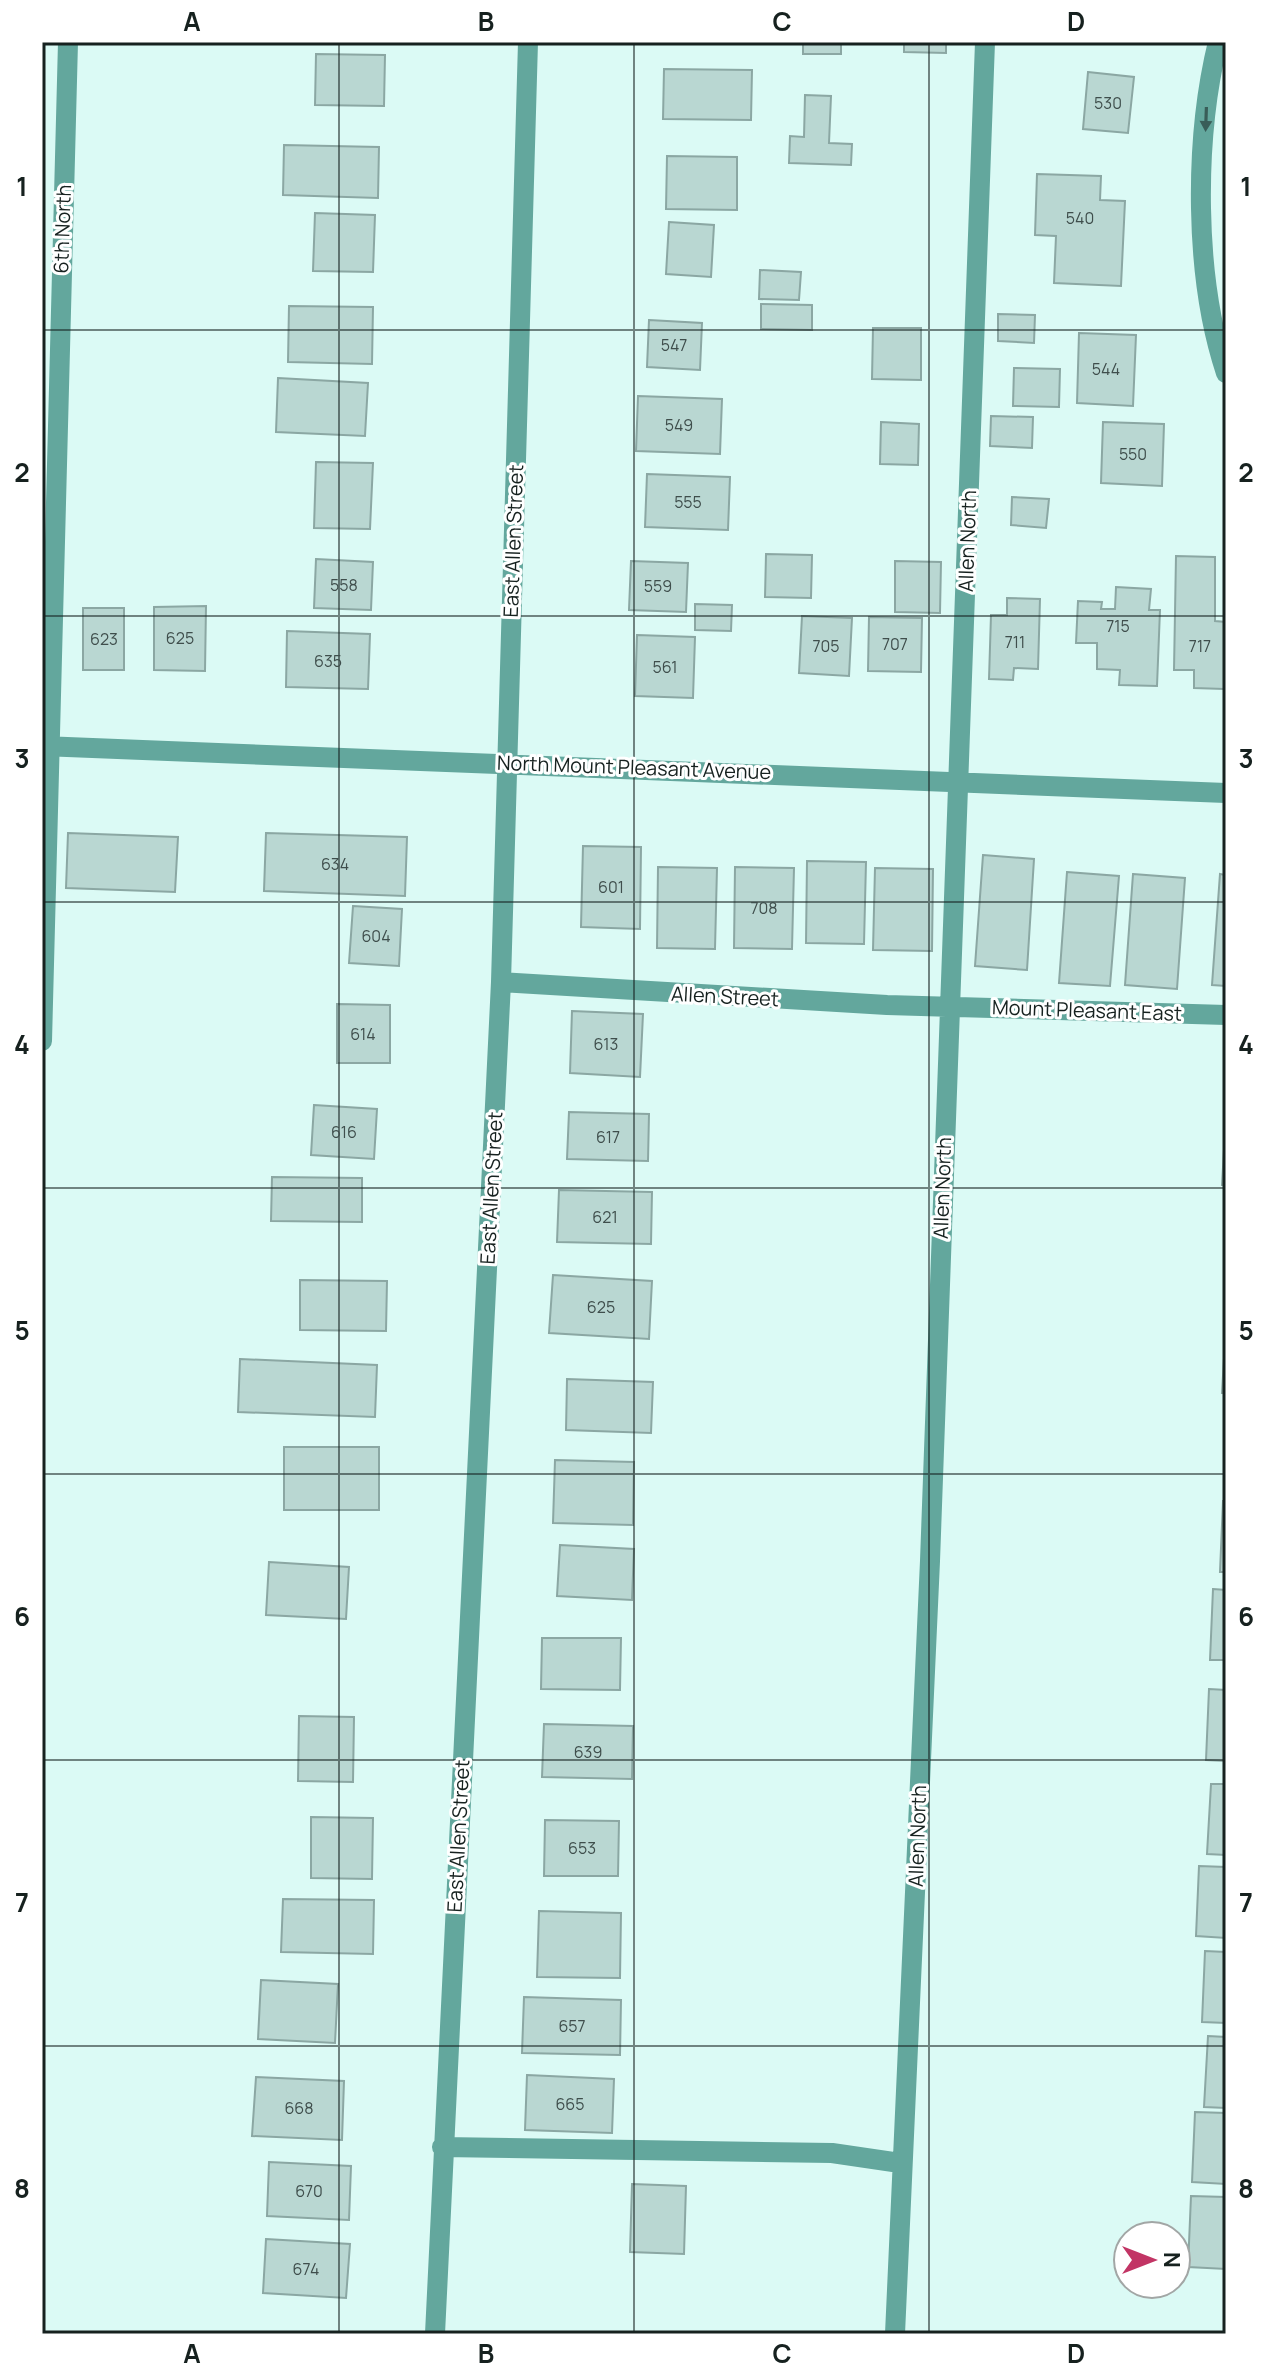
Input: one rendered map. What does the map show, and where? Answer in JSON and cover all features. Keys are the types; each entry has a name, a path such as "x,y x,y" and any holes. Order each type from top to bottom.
{"street":[{"name":"6th North","path":"42,1041 45,746 68,42"},
{"name":"East Allen Street","path":"435,2334 501,982 528,42"},
{"name":"Allen North","path":"895,2334 900,2163 908,2107 948,1005 960,780 985,42"},
{"path":"1218,42 1206,107 1202,243 1208,303 1226,373"},
{"name":"North Mount Pleasant Avenue","path":"45,746 960,780 1226,793"},
{"name":"Allen Street","path":"501,982 948,1005"},
{"name":"Mount Pleasant East","path":"948,1005 1226,1015"},
{"path":"442,2147 698,2149 869,2156 900,2163"}],"building":[{"path":"803,42 841,42 841,54 803,54"},
{"path":"904,42 946,42 946,53 904,52"},
{"path":"316,54 385,55 384,106 315,105"},
{"path":"664,69 752,70 751,120 663,119"},
{"path":"1088,72 1134,77 1128,133 1083,129"},
{"path":"805,95 831,96 829,143 852,144 851,165 789,163 790,136 804,137"},
{"path":"284,145 379,147 378,198 283,195"},
{"path":"667,156 737,157 737,210 666,209"},
{"path":"1037,174 1101,176 1100,200 1125,201 1121,286 1054,283 1056,236 1035,235"},
{"path":"315,213 375,215 373,272 313,271"},
{"path":"669,222 714,225 711,277 666,274"},
{"path":"760,270 801,272 799,300 759,299"},
{"path":"761,304 812,305 812,330 761,329"},
{"path":"289,306 373,307 372,364 288,362"},
{"path":"998,314 1035,315 1034,343 998,341"},
{"path":"649,320 702,323 700,370 647,367"},
{"path":"873,328 921,328 921,380 872,379"},
{"path":"1079,333 1136,335 1133,406 1077,403"},
{"path":"1014,368 1060,369 1059,407 1013,406"},
{"path":"278,378 368,383 365,436 276,432"},
{"path":"638,396 722,399 720,454 636,451"},
{"path":"991,416 1033,417 1032,448 990,446"},
{"path":"881,422 919,424 918,465 880,464"},
{"path":"1103,422 1164,424 1162,486 1101,483"},
{"path":"316,462 373,463 370,529 314,528"},
{"path":"647,474 730,477 728,530 645,527"},
{"path":"1012,497 1049,499 1046,528 1011,525"},
{"path":"766,554 812,555 811,598 765,597"},
{"path":"1176,556 1215,557 1215,621 1226,622 1224,689 1194,688 1194,670 1174,670"},
{"path":"316,559 373,562 371,610 314,608"},
{"path":"631,561 688,563 686,612 629,610"},
{"path":"895,561 941,562 940,613 895,612"},
{"path":"1116,587 1151,589 1149,610 1160,610 1157,686 1119,685 1120,670 1097,669 1097,643 1076,643 1078,601 1102,602 1101,609 1115,609"},
{"path":"1007,598 1040,599 1038,669 1014,668 1013,680 989,679 991,615 1007,615"},
{"path":"695,604 732,605 731,631 695,630"},
{"path":"206,606 205,671 154,670 154,607"},
{"path":"83,608 124,608 124,670 83,670"},
{"path":"802,616 852,618 849,676 799,673"},
{"path":"869,617 922,618 921,672 868,671"},
{"path":"287,631 370,634 368,689 286,687"},
{"path":"637,635 695,637 693,698 635,696"},
{"path":"68,833 178,837 175,892 66,888"},
{"path":"266,833 407,837 405,896 264,891"},
{"path":"583,846 641,847 640,929 581,927"},
{"path":"983,855 1034,859 1027,970 975,966"},
{"path":"807,861 866,862 864,944 806,943"},
{"path":"658,867 717,868 715,949 657,948"},
{"path":"735,867 794,868 792,949 734,948"},
{"path":"875,868 933,869 932,951 873,950"},
{"path":"1067,872 1119,876 1110,986 1059,983"},
{"path":"1133,874 1185,878 1177,989 1125,985"},
{"path":"1220,874 1226,875 1226,986 1212,985"},
{"path":"353,906 402,909 399,966 349,963"},
{"path":"337,1004 390,1005 390,1063 337,1063"},
{"path":"572,1011 643,1014 640,1077 570,1073"},
{"path":"314,1105 377,1109 374,1159 311,1155"},
{"path":"569,1112 649,1114 648,1161 567,1159"},
{"path":"1226,1114 1226,1185 1222,1185"},
{"path":"272,1177 362,1178 362,1222 271,1221"},
{"path":"559,1190 652,1192 651,1244 557,1242"},
{"path":"553,1275 652,1281 649,1339 549,1333"},
{"path":"300,1280 387,1281 386,1331 300,1330"},
{"path":"1226,1323 1226,1393 1222,1393"},
{"path":"240,1359 377,1365 375,1417 238,1412"},
{"path":"567,1379 653,1382 651,1433 566,1430"},
{"path":"284,1447 379,1447 379,1510 284,1510"},
{"path":"555,1460 634,1462 633,1525 553,1523"},
{"path":"1223,1501 1226,1501 1226,1572 1220,1572"},
{"path":"560,1545 634,1549 632,1600 557,1596"},
{"path":"269,1562 349,1567 346,1619 266,1615"},
{"path":"1213,1589 1226,1590 1226,1660 1210,1660"},
{"path":"542,1638 621,1638 620,1690 541,1689"},
{"path":"1209,1689 1226,1690 1226,1761 1206,1760"},
{"path":"299,1716 354,1717 353,1782 298,1781"},
{"path":"544,1724 633,1726 632,1779 542,1777"},
{"path":"1211,1784 1226,1784 1226,1855 1207,1854"},
{"path":"311,1817 373,1818 372,1879 311,1878"},
{"path":"545,1820 619,1821 618,1876 544,1876"},
{"path":"1199,1866 1226,1867 1226,1938 1196,1936"},
{"path":"283,1899 374,1900 373,1954 281,1952"},
{"path":"539,1911 621,1913 620,1978 537,1977"},
{"path":"1205,1951 1226,1952 1226,2023 1202,2022"},
{"path":"261,1980 338,1984 335,2043 258,2039"},
{"path":"524,1997 621,2000 620,2055 522,2053"},
{"path":"1208,2036 1226,2037 1226,2108 1204,2107"},
{"path":"527,2075 614,2079 612,2133 525,2130"},
{"path":"256,2077 344,2081 342,2140 252,2136"},
{"path":"1195,2112 1226,2113 1226,2184 1192,2182"},
{"path":"269,2162 351,2166 349,2220 267,2216"},
{"path":"632,2184 686,2186 684,2254 630,2252"},
{"path":"1191,2196 1226,2197 1226,2269 1192,2267"},
{"path":"266,2239 350,2244 346,2298 263,2293"}]}
